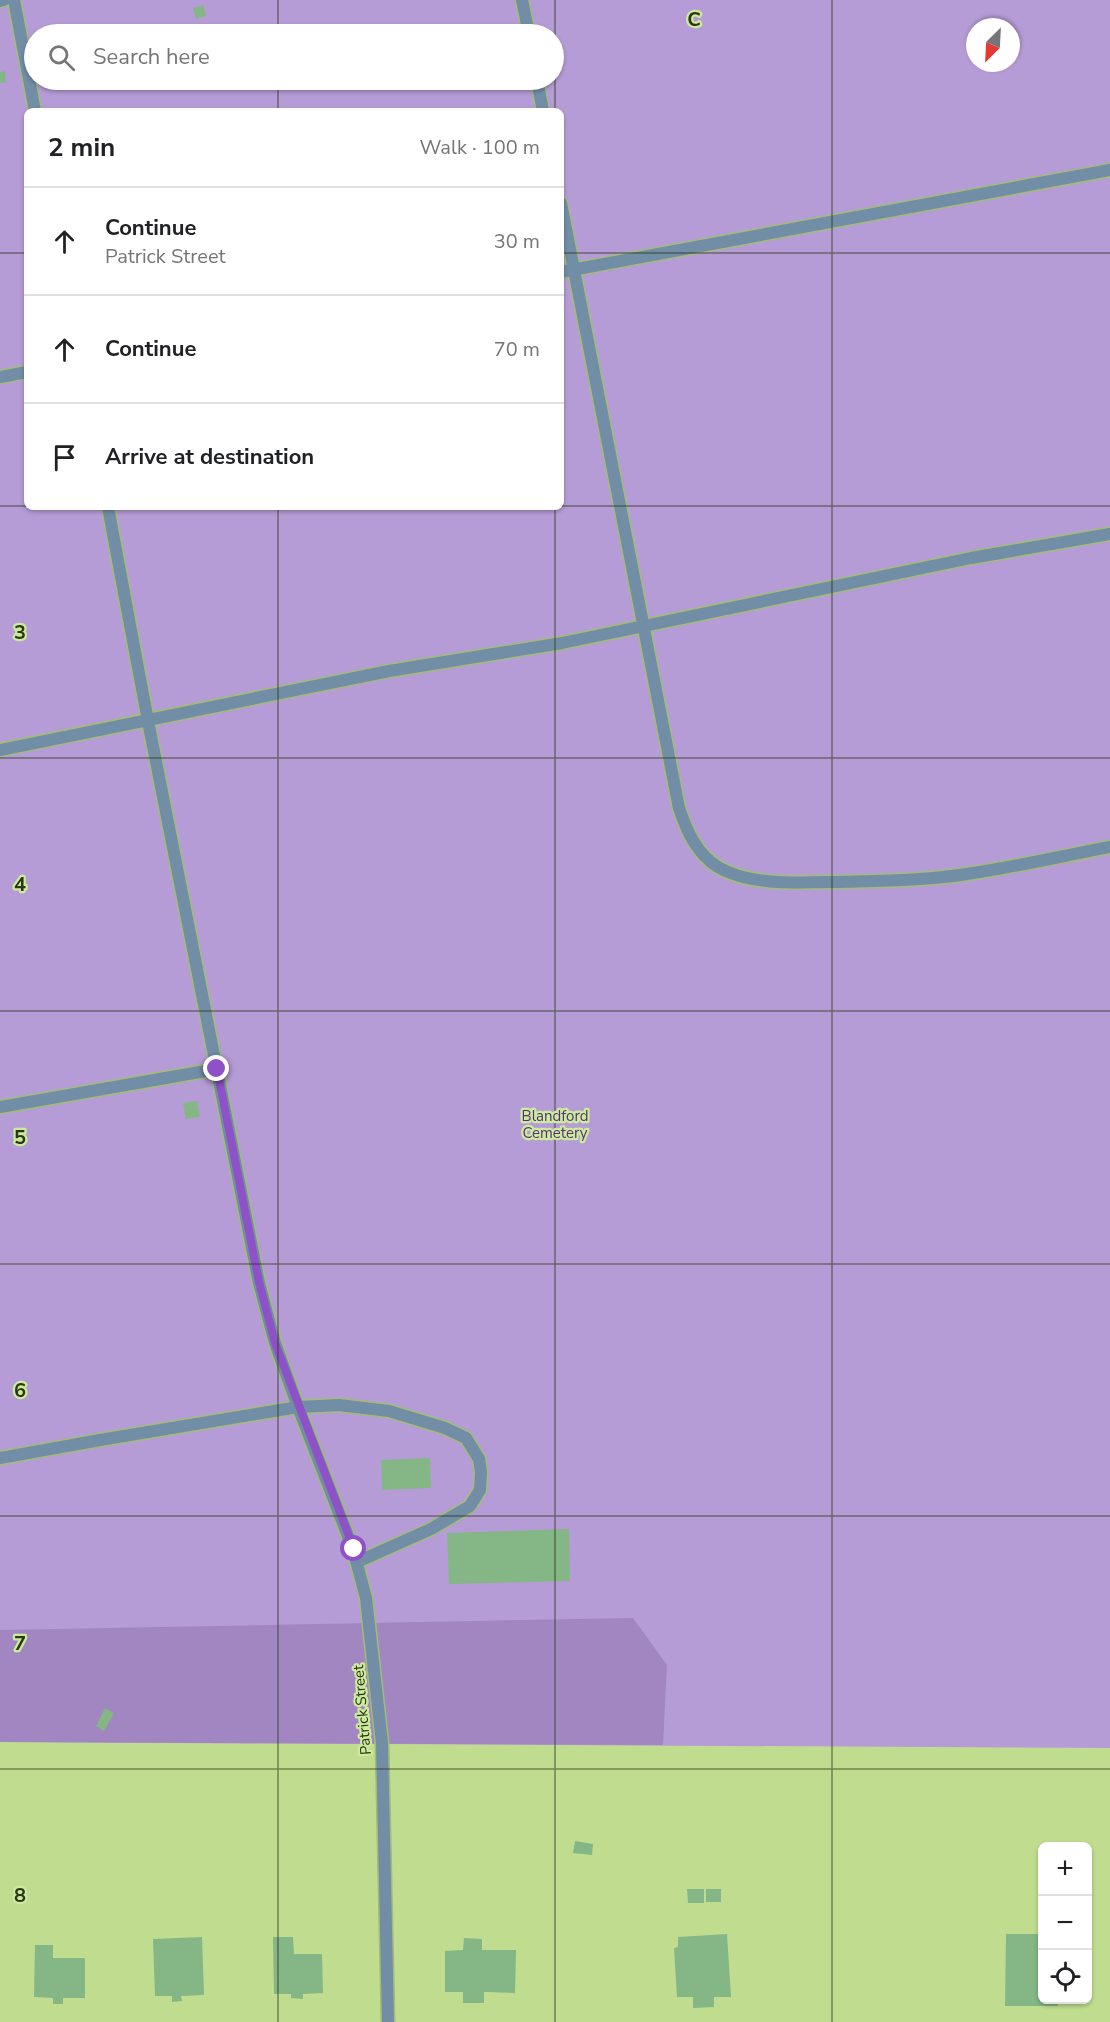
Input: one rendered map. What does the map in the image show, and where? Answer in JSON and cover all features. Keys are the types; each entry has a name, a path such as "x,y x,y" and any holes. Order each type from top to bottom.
{"street":[{"path":"14,0 24,53"},
{"path":"522,0 527,24"},
{"path":"31,90 34,108"},
{"path":"539,90 542,108"},
{"path":"564,272 1110,170"},
{"path":"564,218 679,808 685,826 701,854 720,868 747,879 801,883 892,881 965,874 1110,847"},
{"path":"0,377 24,373"},
{"name":"Patrick Street","path":"109,510 259,1282 275,1343 354,1549 366,1598 382,1743 388,2022"},
{"path":"0,750 389,671 562,643 971,558 1110,534"},
{"path":"0,1107 217,1069"},
{"path":"0,1458 298,1407 339,1406 389,1411 445,1428 466,1438 479,1459 481,1472 480,1490 470,1506 431,1529 357,1562"}],"green space":[{"name":"Blandford Cemetery","path":"0,0 1110,0 1110,1748 0,1742"}],"shaded area":[{"path":"633,1618 667,1665 663,1745 0,1742 0,1630"}],"building":[{"path":"203,5 206,16 196,19 193,8"},
{"path":"5,71 6,82 0,83 0,72"},
{"path":"197,1101 200,1117 186,1119 183,1103"},
{"path":"430,1458 431,1488 382,1490 381,1460"},
{"path":"569,1529 570,1581 449,1584 447,1533"},
{"path":"105,1708 114,1713 104,1731 96,1726"},
{"path":"575,1841 593,1844 592,1855 573,1853"},
{"path":"687,1889 704,1889 704,1903 688,1903"},
{"path":"706,1889 721,1889 721,1902 706,1902"},
{"path":"727,1934 731,1997 714,1997 714,2007 693,2008 693,1997 677,1997 674,1948 678,1947 678,1937"},
{"path":"1006,1934 1038,1934 1038,2004 1058,2004 1058,2006 1005,2006"},
{"path":"202,1937 204,1995 181,1996 182,2001 172,2002 172,1996 155,1996 153,1939"},
{"path":"273,1937 293,1937 294,1954 322,1954 323,1993 303,1994 303,1999 291,1998 291,1994 274,1994"},
{"path":"464,1938 482,1939 482,1950 516,1950 515,1993 484,1992 484,2003 463,2003 463,1992 445,1992 445,1951 463,1950"},
{"path":"35,1945 53,1945 53,1958 85,1958 85,1998 63,1998 63,2004 53,2004 53,1998 34,1997"}],"route":[{"path":"217,1069 259,1282 275,1343 354,1549"}]}
